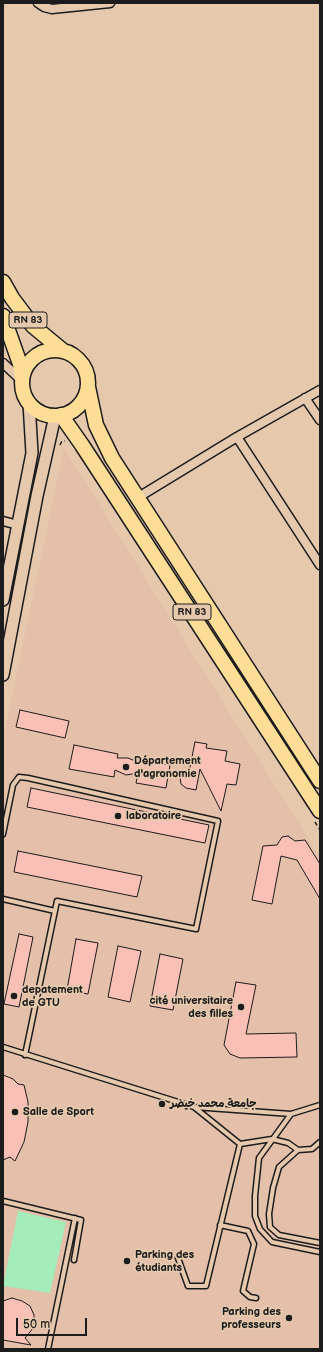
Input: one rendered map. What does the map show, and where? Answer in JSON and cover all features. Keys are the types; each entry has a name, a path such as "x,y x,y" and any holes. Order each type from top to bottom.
{"highway":[{"name":"RN 83","path":"3,282 12,298 33,326 62,350"},
{"name":"RN 83","path":"3,316 20,364 22,381"},
{"path":"50,350 62,350 70,353 82,363 86,371 88,387 86,395 79,405 69,413 58,415 36,410 25,396 22,381 25,370 31,360 40,353 50,350"},
{"name":"RN 83","path":"88,387 96,425 102,441 137,498 320,781"},
{"name":"RN 83","path":"58,415 82,445 320,811"}],"main road":[{"path":"3,600 32,453 29,403"},
{"path":"3,675 37,496 58,415"}],"street":[{"path":"38,3 44,8 52,9 110,3"},
{"path":"4,364 22,381"},
{"path":"3,373 4,364"},
{"path":"137,498 237,437 320,390"},
{"path":"305,398 320,420"},
{"path":"237,437 320,565"},
{"path":"3,521 18,526"}],"lane":[{"path":"3,834 13,785 19,777 218,821 196,929 57,901 26,1055"},
{"path":"3,899 55,911"},
{"path":"3,1047 194,1107 291,1114 320,1105"},
{"path":"194,1107 240,1144 272,1139 288,1143 298,1150 312,1149 320,1142"},
{"path":"291,1114 259,1158 255,1196 255,1216 260,1230 272,1242 320,1252"},
{"path":"178,1258 188,1286 206,1286 240,1144"},
{"path":"298,1150 279,1168 273,1188 269,1214 270,1227 279,1235 320,1243"},
{"path":"3,1201 81,1220 74,1260"},
{"path":"48,1349 75,1218"},
{"path":"220,1225 248,1231 254,1244 243,1291 250,1297 256,1298"}],"shaded area":[{"name":"جامعة محمد خيضر","path":"64,448 320,858 320,1349 3,1349 3,739"}],"green space":[{"path":"18,1211 66,1222 50,1293 3,1286"}],"building":[{"path":"20,710 69,721 65,738 16,727"},
{"path":"195,742 207,744 206,748 227,751 225,761 240,764 236,785 227,784 221,811 200,769 196,790 186,788 181,784 180,777 185,772 189,772"},
{"path":"74,745 118,754 117,758 128,758 140,763 140,760 170,765 166,788 136,783 138,773 126,775 115,770 114,777 69,769"},
{"name":"laboratoire","path":"31,788 209,825 205,843 27,807"},
{"path":"288,836 295,841 305,840 320,864 320,899 297,860 281,856 272,904 252,900 263,846 277,845 282,837"},
{"path":"18,851 142,876 137,897 14,872"},
{"path":"19,934 33,937 19,1007 4,1004"},
{"path":"76,939 98,943 88,994 67,990"},
{"name":"cité universitaire des filles","path":"118,946 141,951 130,1002 108,997"},
{"name":"cité universitaire des filles","path":"160,954 183,959 173,1010 150,1006"},
{"name":"cité universitaire des filles","path":"236,982 256,985 246,1034 296,1033 297,1057 240,1058 230,1054 224,1045"},
{"name":"Salle de Sport","path":"3,1075 13,1079 18,1084 24,1085 28,1102 28,1122 24,1142 15,1161 10,1157 3,1160"},
{"path":"12,1298 22,1301 30,1306 34,1315 34,1327 25,1338 31,1345 3,1340 3,1301"}],"place":[{"name":"Département d'agronomie","path":"126,767"},
{"name":"laboratoire","path":"118,816"},
{"name":"depatement de GTU","path":"14,996"},
{"name":"cité universitaire des filles","path":"241,1007"},
{"name":"جامعة محمد خيضر","path":"162,1104"},
{"name":"Salle de Sport","path":"15,1112"},
{"name":"Parking des étudiants","path":"127,1261"},
{"name":"Parking des professeurs","path":"289,1318"}]}
